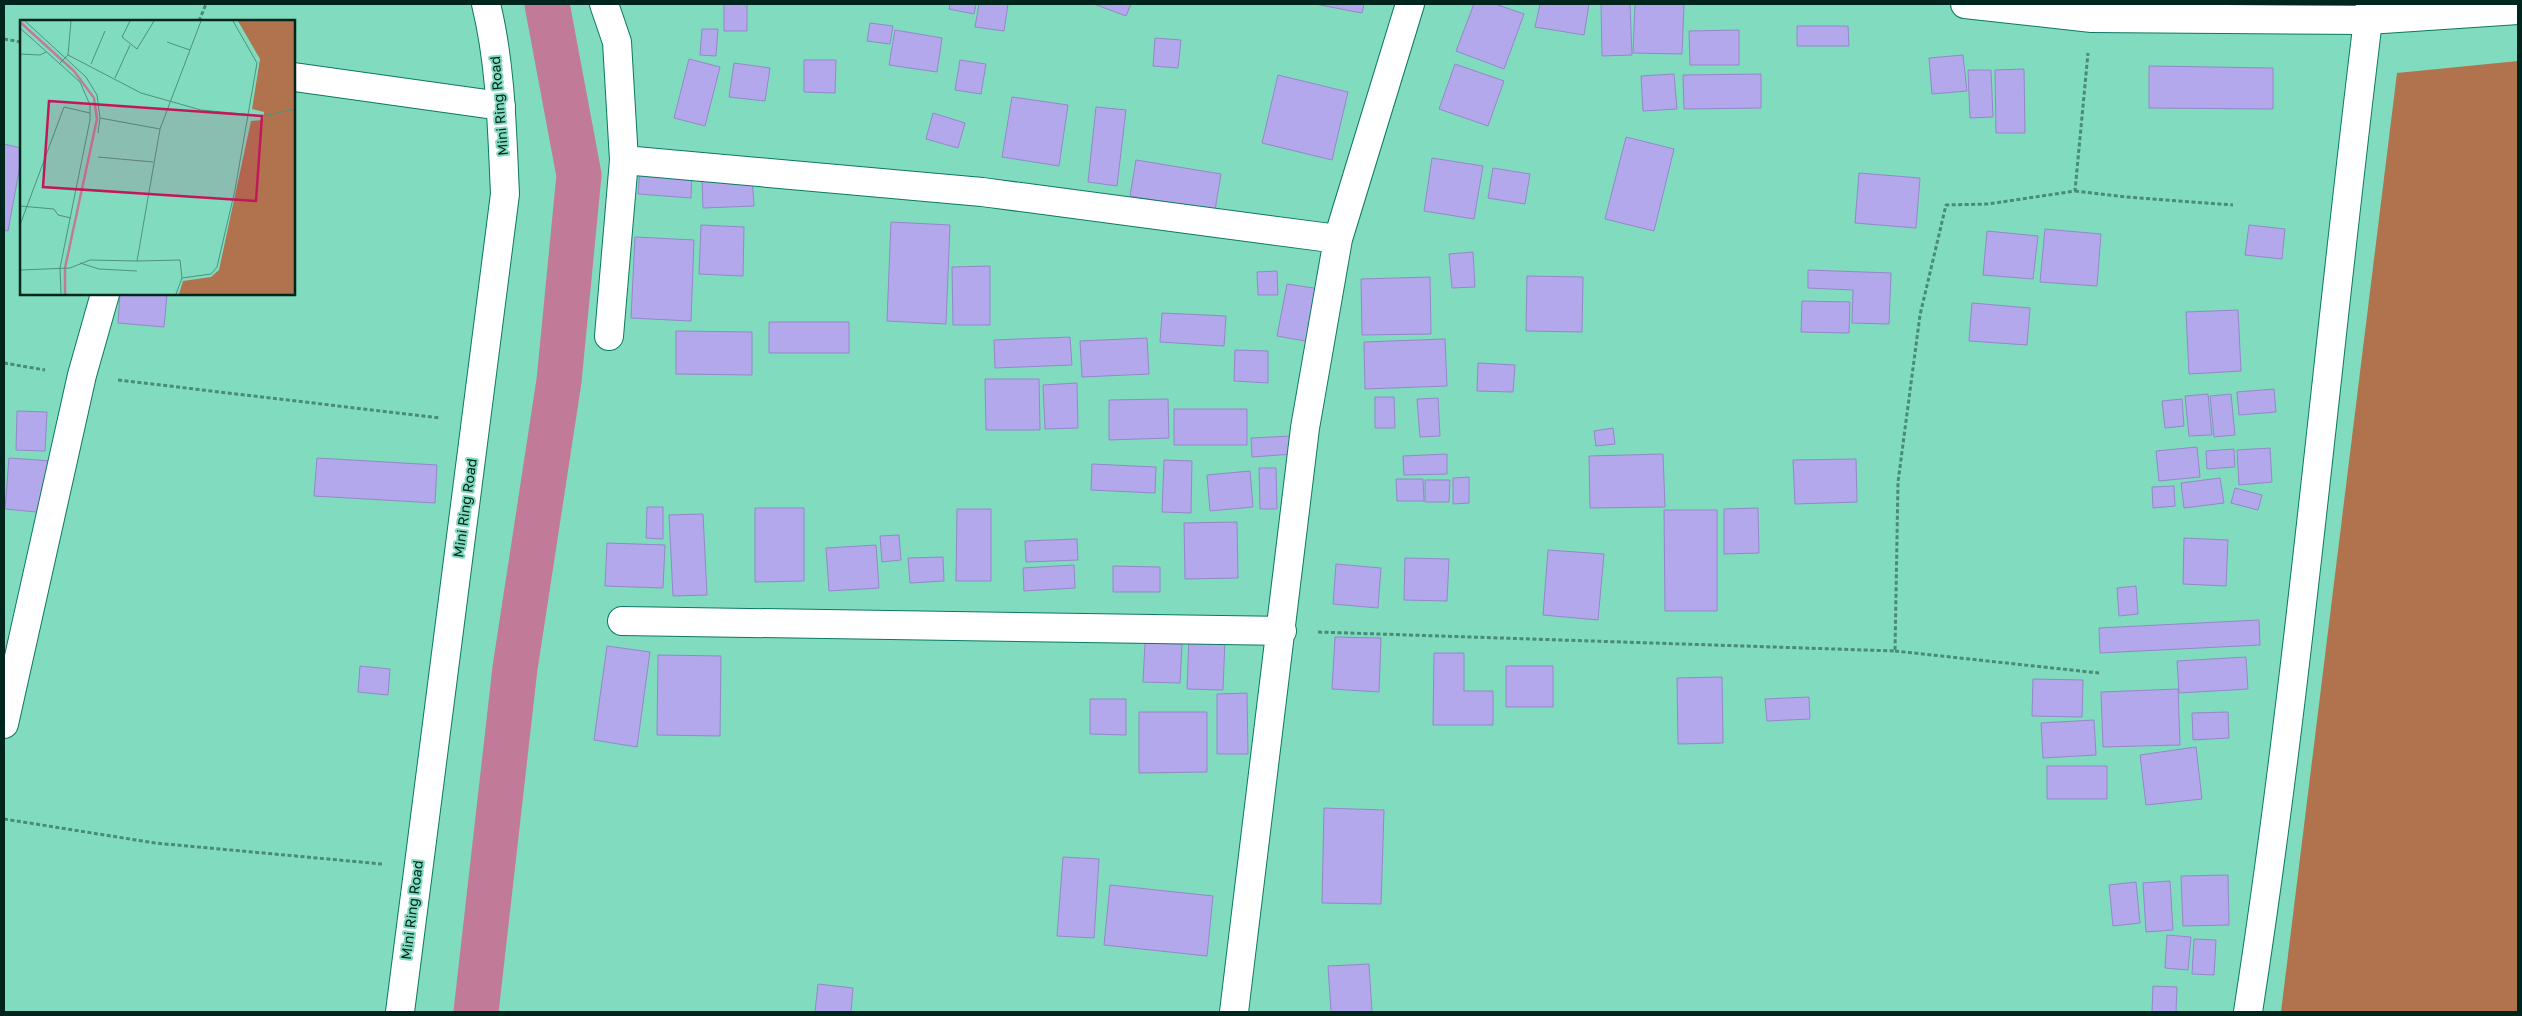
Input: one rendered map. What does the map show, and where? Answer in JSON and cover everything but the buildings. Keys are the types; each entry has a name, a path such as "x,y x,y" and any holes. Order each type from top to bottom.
{"street":[{"name":"Mini Ring Road","path":"400,1012 417,867 505,194 501,106 486,4"},
{"path":"604,4 617,42 624,160 609,336"},
{"path":"1234,1012 1282,631 1305,428 1338,239 1410,4"},
{"path":"1965,4 2092,18 2518,10"},
{"path":"2248,1012 2265,902 2311,528 2369,12"},
{"path":"295,77 501,106"},
{"path":"624,160 982,192 1338,239"},
{"path":"4,724 82,375 105,295"},
{"path":"622,621 1282,631"}],"path":[{"path":"199,20 206,4"},
{"path":"2076,190 2092,18"},
{"path":"4,40 20,42"},
{"path":"1895,651 1898,482 1920,315 1946,205 1988,204 2076,190 2126,197 2233,205"},
{"path":"4,363 82,375 476,423"},
{"path":"1282,631 1895,651 2099,673"},
{"path":"4,820 155,843 417,867"}],"shaded area":[{"path":"2518,61 2518,1012 2281,1012 2397,73"}],"waterway":[{"path":"476,1012 515,668 559,381 579,175 547,4"}]}
